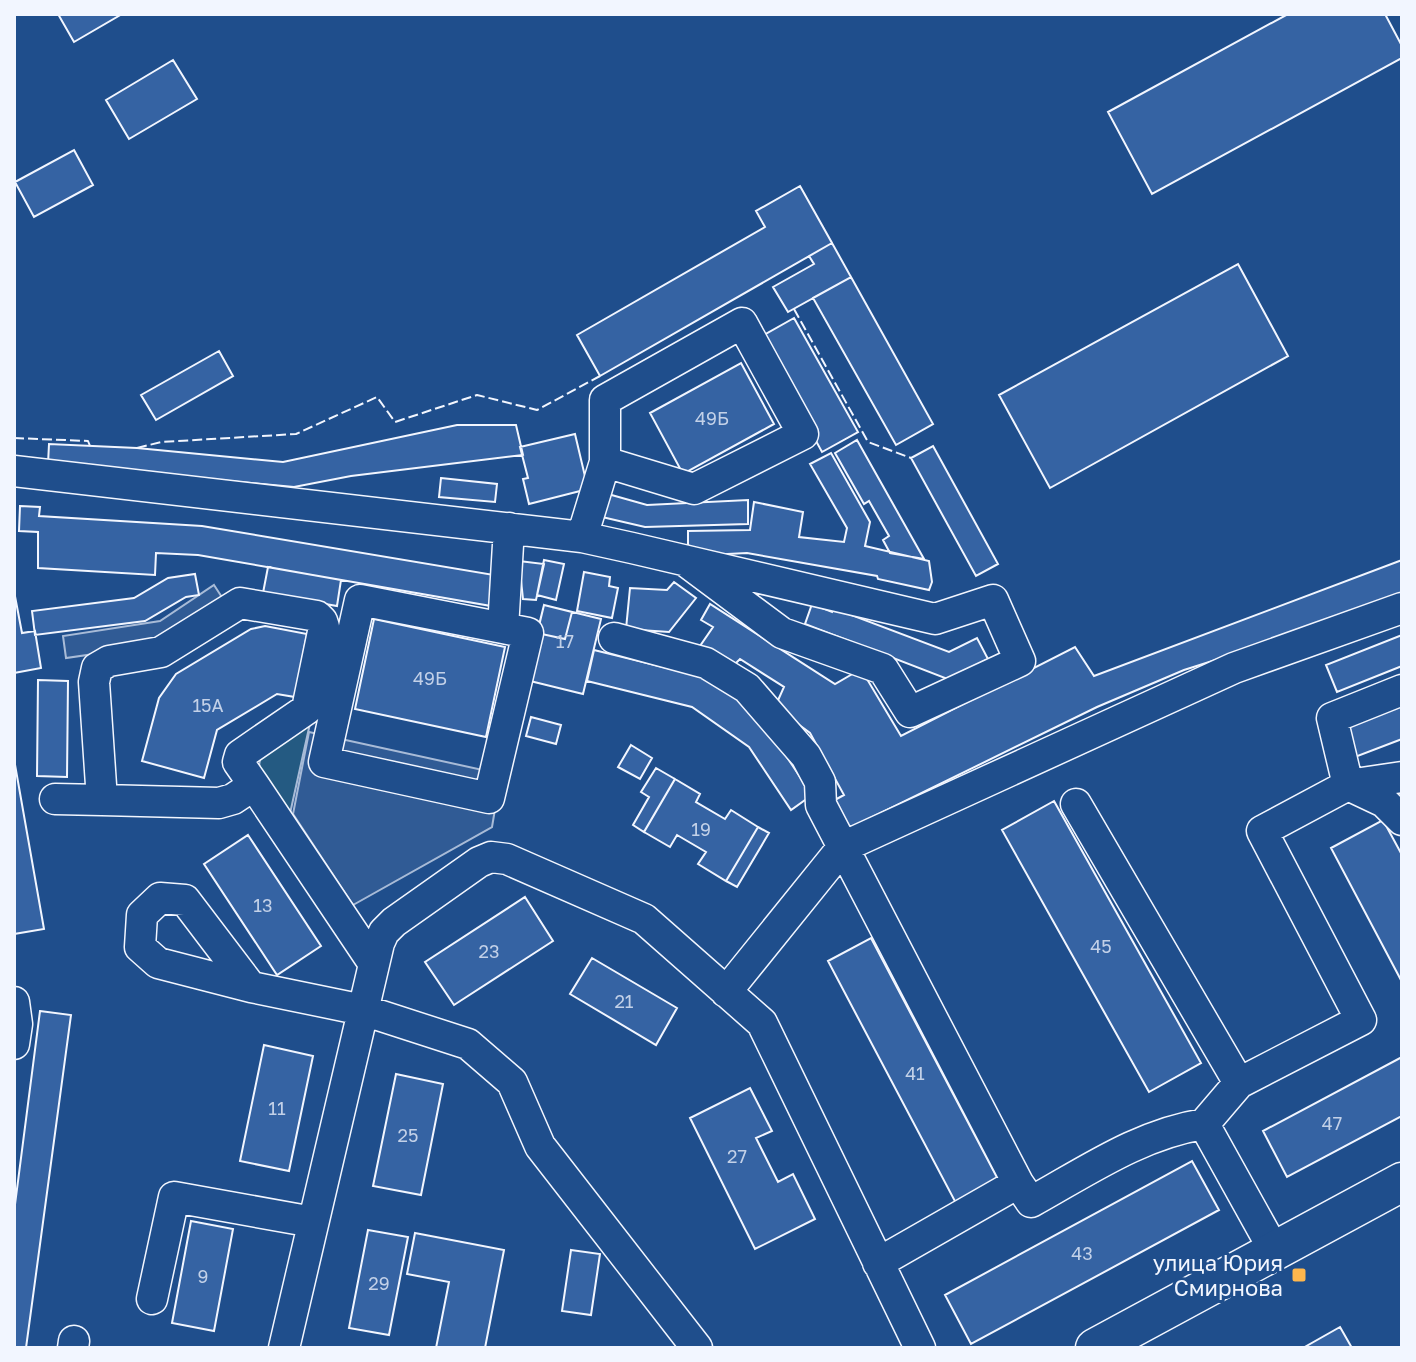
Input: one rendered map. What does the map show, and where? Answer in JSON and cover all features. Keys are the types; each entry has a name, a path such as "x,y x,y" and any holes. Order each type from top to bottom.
{"main road":[{"path":"1095,1348 1402,1182"}],"street":[{"path":"582,537 605,462 605,400 742,323 803,434 694,489 605,462"},
{"path":"14,471 582,537 684,560 935,619 993,600 1020,661 910,712 883,669 782,633 684,560"},
{"path":"503,628 509,528"},
{"path":"360,600 503,628 528,633 489,798 324,762 360,600"},
{"path":"102,800 94,682 97,668 109,661 161,652 240,603 317,616 324,627 307,709 238,758 374,964"},
{"path":"726,992 843,847 1234,668 1402,608"},
{"path":"614,638 706,663 747,688 806,756 820,782 821,805 1018,1183 1031,1202 1146,1138 1204,1124 1239,1083 1361,1020 1262,831 1348,785 1402,777"},
{"path":"1402,690 1332,718 1348,785 1393,811 1402,837"},
{"path":"55,799 219,803 233,799 254,785"},
{"path":"1076,804 1239,1083"},
{"path":"284,1348 384,932 479,862 491,857 507,859 644,919 762,1023 920,1348"},
{"path":"251,987 363,1010 468,1044 512,1082 540,1146 697,1348"},
{"path":"14,1002 17,1024 14,1044"},
{"path":"1204,1124 1274,1250"},
{"path":"878,1263 1018,1183"},
{"path":"152,1299 174,1197 313,1222"}],"shaded area":[{"path":"214,585 225,602 163,644 66,658 63,636 160,621"},
{"path":"311,719 289,818 265,782 260,761 265,752"},
{"path":"309,732 501,774 492,827 353,905 293,814"}],"building":[{"path":"58,14 122,14 74,42"},
{"path":"1288,14 1385,14 1402,46 1402,58 1152,194 1108,112"},
{"path":"173,60 197,99 129,139 106,100"},
{"path":"74,150 93,185 34,217 15,182"},
{"path":"800,186 832,243 600,376 577,335 765,227 756,211"},
{"path":"832,243 851,277 788,312 773,287 814,264 809,256"},
{"path":"1238,264 1288,356 1050,488 999,395"},
{"path":"851,277 933,424 896,445 813,298"},
{"path":"794,318 858,432 822,452 764,335"},
{"path":"219,351 233,376 156,420 141,395"},
{"path":"741,363 774,424 683,474 650,413"},
{"path":"457,425 516,425 523,455 351,476 294,487 48,464 49,444 137,448 283,462"},
{"path":"575,434 588,489 529,504 523,479 528,478 520,447"},
{"path":"857,440 924,559 890,553 883,540 889,536 869,501 864,504 835,453"},
{"path":"933,446 998,564 976,576 911,458"},
{"path":"831,453 870,522 865,546 929,561 932,582 929,590 878,579 877,576 747,553 688,556 688,531 750,530 754,502 803,512 799,537 844,542 847,528 810,464"},
{"path":"441,478 497,484 495,502 439,497"},
{"path":"608,494 647,505 748,500 748,524 645,527 602,517"},
{"path":"20,506 40,507 39,516 202,526 494,575 491,606 198,555 156,553 155,575 38,568 38,532 19,531"},
{"path":"544,560 564,564 556,600 537,595"},
{"path":"1402,560 1402,593 1275,641 1184,670 1097,707 846,830 831,802 844,795 810,733 775,707 784,687 740,659 733,666 700,646 713,627 701,620 710,604 835,684 861,669 901,736 1075,647 1094,676"},
{"path":"519,561 544,564 536,600 523,599"},
{"path":"268,567 341,580 337,606 263,593"},
{"path":"584,572 610,577 609,586 618,588 612,618 577,611"},
{"path":"195,574 199,595 186,597 145,621 35,635 32,611 134,598 168,578"},
{"path":"674,582 696,598 669,632 626,629 630,588 667,590"},
{"path":"14,591 22,633 35,631 41,668 14,673"},
{"path":"812,604 832,612 833,608 949,652 977,638 988,659 950,680 805,624"},
{"path":"544,605 601,619 583,694 526,680"},
{"path":"544,605 572,612 565,639 537,633"},
{"path":"374,619 505,647 486,737 355,709"},
{"path":"265,626 307,634 295,697 277,694 217,730 204,778 142,761 159,698 176,674 251,629"},
{"path":"1402,635 1402,666 1337,692 1326,665"},
{"path":"594,650 712,679 743,702 771,733 812,795 791,810 749,747 692,707 587,681"},
{"path":"38,680 68,681 67,777 37,776"},
{"path":"1402,704 1402,739 1355,757 1344,727"},
{"path":"531,717 561,725 556,744 526,736"},
{"path":"631,745 652,758 640,779 618,767"},
{"path":"14,759 44,929 14,934"},
{"path":"656,768 675,779 644,832 633,825 649,797 641,792"},
{"path":"675,779 700,794 696,802 725,819 731,810 758,827 726,881 698,864 706,852 677,835 670,847 644,832"},
{"path":"1054,801 1201,1063 1149,1092 1002,830"},
{"path":"1383,820 1402,855 1402,982 1331,848"},
{"path":"758,827 769,833 737,887 726,881"},
{"path":"248,835 321,946 277,975 204,864"},
{"path":"525,897 553,941 454,1005 425,962"},
{"path":"871,938 1001,1185 958,1207 828,961"},
{"path":"592,958 677,1008 656,1045 570,994"},
{"path":"40,1011 71,1015 26,1348 14,1348 14,1212"},
{"path":"264,1045 313,1056 289,1171 240,1161"},
{"path":"1402,1057 1402,1116 1287,1177 1263,1131"},
{"path":"396,1074 443,1084 421,1195 373,1186"},
{"path":"750,1088 772,1131 756,1138 778,1182 793,1174 815,1219 755,1249 690,1118"},
{"path":"1192,1161 1219,1210 971,1344 945,1295"},
{"path":"191,1221 233,1229 214,1331 172,1323"},
{"path":"368,1230 408,1237 389,1335 349,1328"},
{"path":"415,1233 504,1250 485,1348 436,1348 449,1282 407,1274"},
{"path":"571,1250 600,1254 591,1315 562,1311"},
{"path":"1340,1327 1352,1348 1303,1348"}],"fence":[{"path":"794,309 868,442 911,458"},
{"path":"137,448 161,442 296,434 377,397 395,422 477,395 537,410 600,376"},
{"path":"14,438 88,441 90,446"}],"place":[{"name":"улица Юрия Смирнова","path":"1299,1275"}]}
